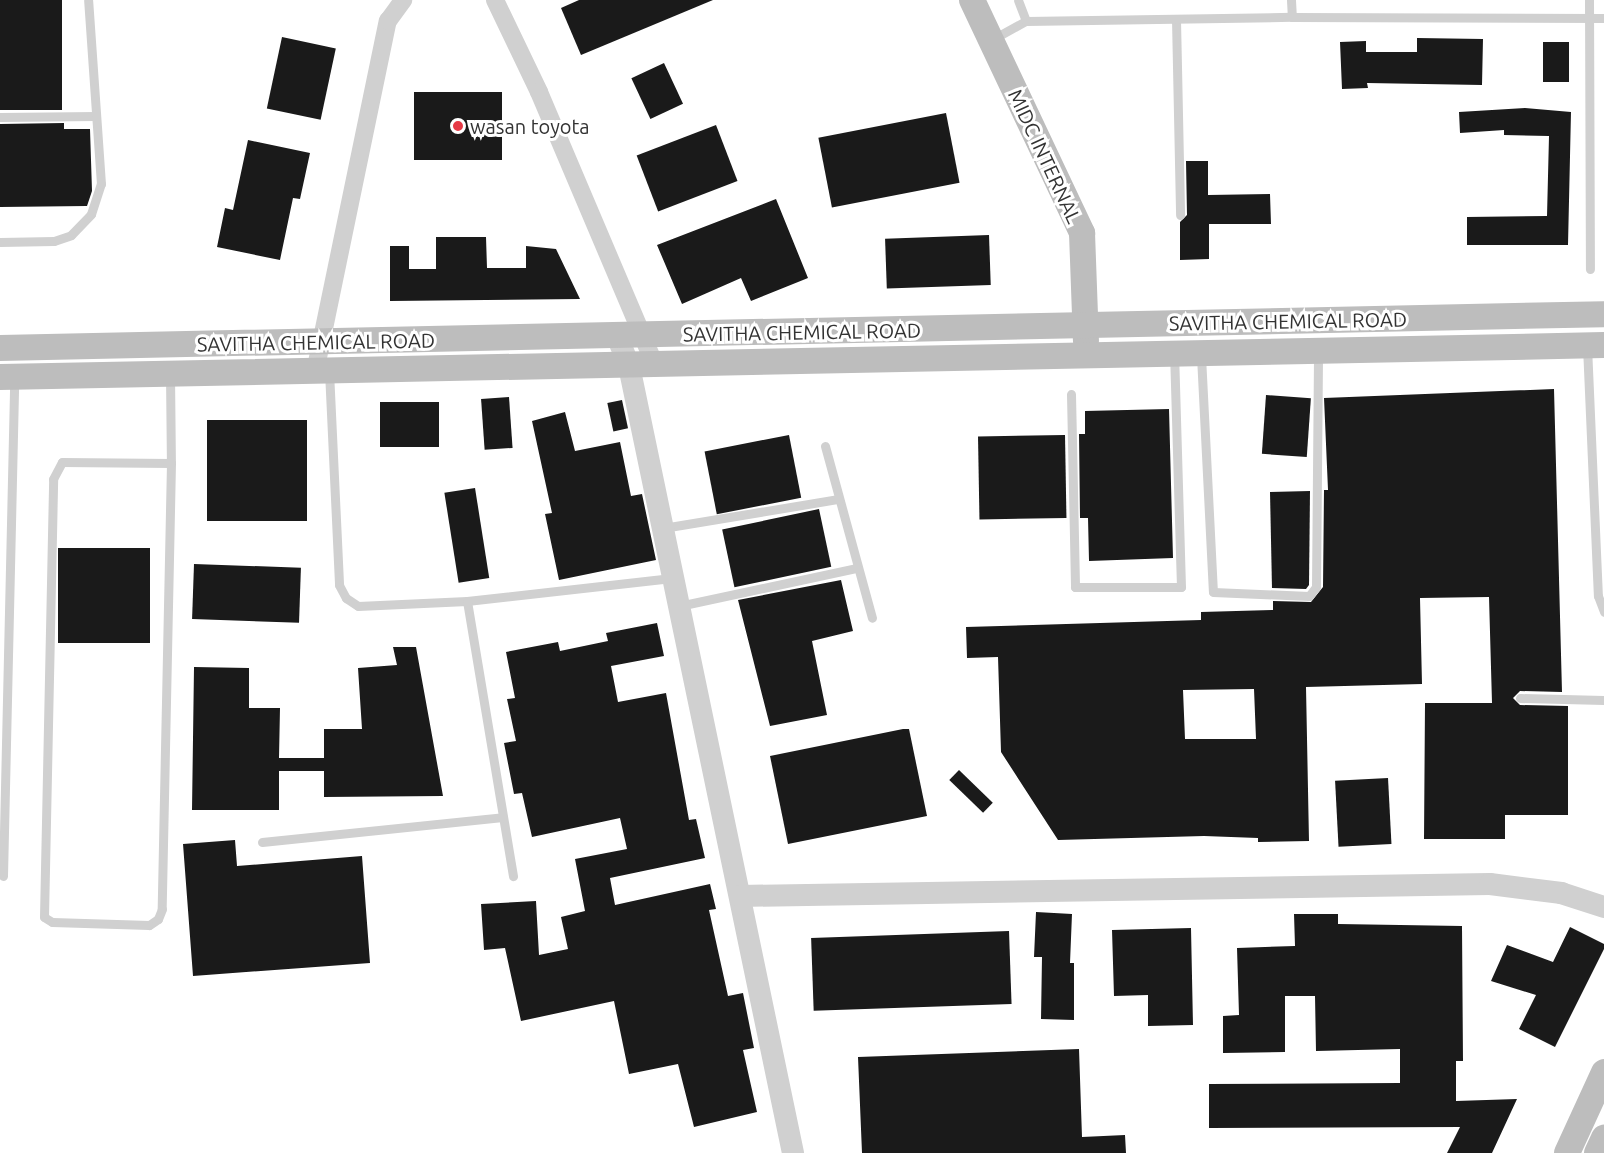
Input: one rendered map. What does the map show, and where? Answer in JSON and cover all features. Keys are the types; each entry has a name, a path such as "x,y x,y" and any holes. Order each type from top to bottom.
{"main road":[{"name":"MIDC INTERNAL","path":"972,0 1082,233 1086,356"},
{"name":"SAVITHA CHEMICAL ROAD","path":"0,348 1604,314"},
{"name":"SAVITHA CHEMICAL ROAD","path":"7,376 629,366 1596,345"},
{"path":"1567,1153 1604,1072"},
{"path":"1597,1153 1604,1138"}],"street":[{"path":"322,371 319,342 388,21 403,0"},
{"path":"495,0 539,92 655,365"},
{"path":"617,336 629,366 793,1153"},
{"path":"740,896 1490,884 1561,893 1604,907"}],"lane":[{"path":"0,242 54,241 71,235 91,214 101,184 88,0"},
{"path":"1018,0 1026,21"},
{"path":"1291,0 1292,17"},
{"path":"1589,0 1590,269"},
{"path":"991,40 1026,21 1292,17 1604,18"},
{"path":"1176,19 1180,215"},
{"path":"0,117 96,116"},
{"path":"1596,345 1598,596 1604,612"},
{"path":"1201,354 1213,592 1309,596 1316,587 1317,351"},
{"path":"1071,394 1075,587 1181,587 1174,354"},
{"path":"322,371 339,585 346,598 358,606 467,601 673,578"},
{"path":"171,374 171,463 162,909 158,919 149,925 52,922 44,917 53,479 62,462 171,463"},
{"path":"3,876 7,376"},
{"path":"825,446 872,618"},
{"path":"663,528 839,500"},
{"path":"679,606 857,568"},
{"path":"467,601 513,876"},
{"path":"1520,698 1604,700"},
{"path":"262,842 503,817"}],"building":[{"path":"0,0 62,0 62,110 0,110"},
{"path":"579,0 713,0 581,55 561,8"},
{"path":"282,37 336,48 321,120 267,108"},
{"path":"1417,38 1483,39 1482,85 1367,83 1368,88 1342,89 1340,42 1366,41 1366,52 1417,52"},
{"path":"1543,42 1569,42 1569,82 1543,82"},
{"path":"664,63 683,104 650,119 631,78"},
{"name":"wasan toyota","path":"414,92 502,92 502,160 414,160"},
{"path":"1525,108 1571,112 1568,245 1467,245 1467,217 1547,216 1549,136 1504,135 1504,130 1460,133 1459,112"},
{"path":"946,113 960,183 832,208 818,138"},
{"path":"64,123 64,129 90,129 92,191 87,206 0,207 0,124"},
{"path":"716,125 738,181 658,211 637,155"},
{"path":"248,140 310,153 300,199 293,198 280,260 217,247 225,208 233,210"},
{"path":"1186,161 1208,161 1208,195 1270,194 1271,224 1209,224 1209,259 1180,260 1180,222 1187,215"},
{"path":"776,199 808,278 751,301 741,278 682,304 657,245"},
{"path":"989,235 991,285 887,289 885,239"},
{"path":"436,237 486,237 487,268 526,268 526,246 556,249 580,299 390,301 390,246 409,246 409,269 436,269"},
{"path":"1554,389 1562,692 1520,691 1513,698 1520,705 1568,706 1568,815 1505,815 1505,839 1424,839 1425,703 1492,703 1489,597 1420,598 1422,684 1306,687 1309,841 1258,842 1258,838 1204,836 1058,840 1001,752 998,657 967,658 966,627 1201,620 1201,612 1273,610 1273,601 1311,602 1323,587 1324,490 1328,490 1324,398","holes":["1254,689 1256,739 1185,739 1183,690"]},
{"path":"1266,395 1311,398 1307,457 1262,454"},
{"path":"509,397 513,448 485,450 481,399"},
{"path":"622,400 628,428 613,431 607,403"},
{"path":"380,402 439,402 439,447 380,447"},
{"path":"1169,409 1173,558 1089,561 1088,518 1080,518 1079,434 1085,434 1085,411"},
{"path":"565,412 575,451 620,442 631,496 642,494 656,560 559,580 545,514 552,513 532,421"},
{"path":"207,420 307,420 307,521 207,521"},
{"path":"789,435 801,498 717,514 705,451"},
{"path":"1065,435 1066,518 979,520 978,437"},
{"path":"475,488 489,578 459,583 444,493"},
{"path":"1310,491 1309,585 1306,589 1272,588 1270,492"},
{"path":"819,509 831,567 734,587 722,530"},
{"path":"58,548 150,548 150,643 58,643"},
{"path":"194,564 301,568 299,623 192,619"},
{"path":"841,580 853,631 812,641 827,715 770,726 738,600"},
{"path":"657,623 664,656 611,666 618,702 666,693 689,820 696,819 705,858 610,878 615,905 710,884 716,909 709,910 728,996 743,993 754,1048 743,1050 757,1112 694,1127 678,1064 629,1074 614,1001 521,1021 505,948 484,950 481,904 536,901 539,955 568,949 561,917 585,911 575,859 627,849 620,818 532,837 522,793 514,794 504,743 516,741 507,699 515,698 506,652 558,642 560,651 608,641 606,633"},
{"path":"393,647 416,647 443,796 324,797 324,771 279,771 279,810 192,810 194,667 249,668 249,708 280,708 279,758 324,758 324,729 362,729 358,668 397,665"},
{"path":"909,729 927,816 788,844 770,756"},
{"path":"959,770 993,803 983,813 949,780"},
{"path":"1388,778 1391,844 1339,847 1335,781"},
{"path":"235,840 237,866 362,856 370,963 193,976 183,844"},
{"path":"1036,912 1072,914 1070,963 1074,963 1074,1020 1041,1019 1042,957 1034,957"},
{"path":"1294,914 1338,914 1338,924 1462,926 1463,1061 1456,1061 1456,1101 1517,1099 1492,1153 1447,1153 1460,1127 1209,1128 1209,1084 1400,1083 1400,1049 1316,1051 1315,996 1285,996 1285,1052 1223,1053 1223,1016 1239,1015 1237,948 1295,946"},
{"path":"1570,927 1604,944 1604,949 1555,1047 1519,1029 1536,995 1491,981 1507,945 1553,962"},
{"path":"1191,928 1193,1025 1148,1026 1148,995 1114,996 1112,930"},
{"path":"1009,931 1012,1004 814,1011 811,938"},
{"path":"1079,1049 1082,1137 1125,1135 1126,1153 862,1153 858,1057"}],"place":[{"name":"wasan toyota","path":"458,126"}]}
